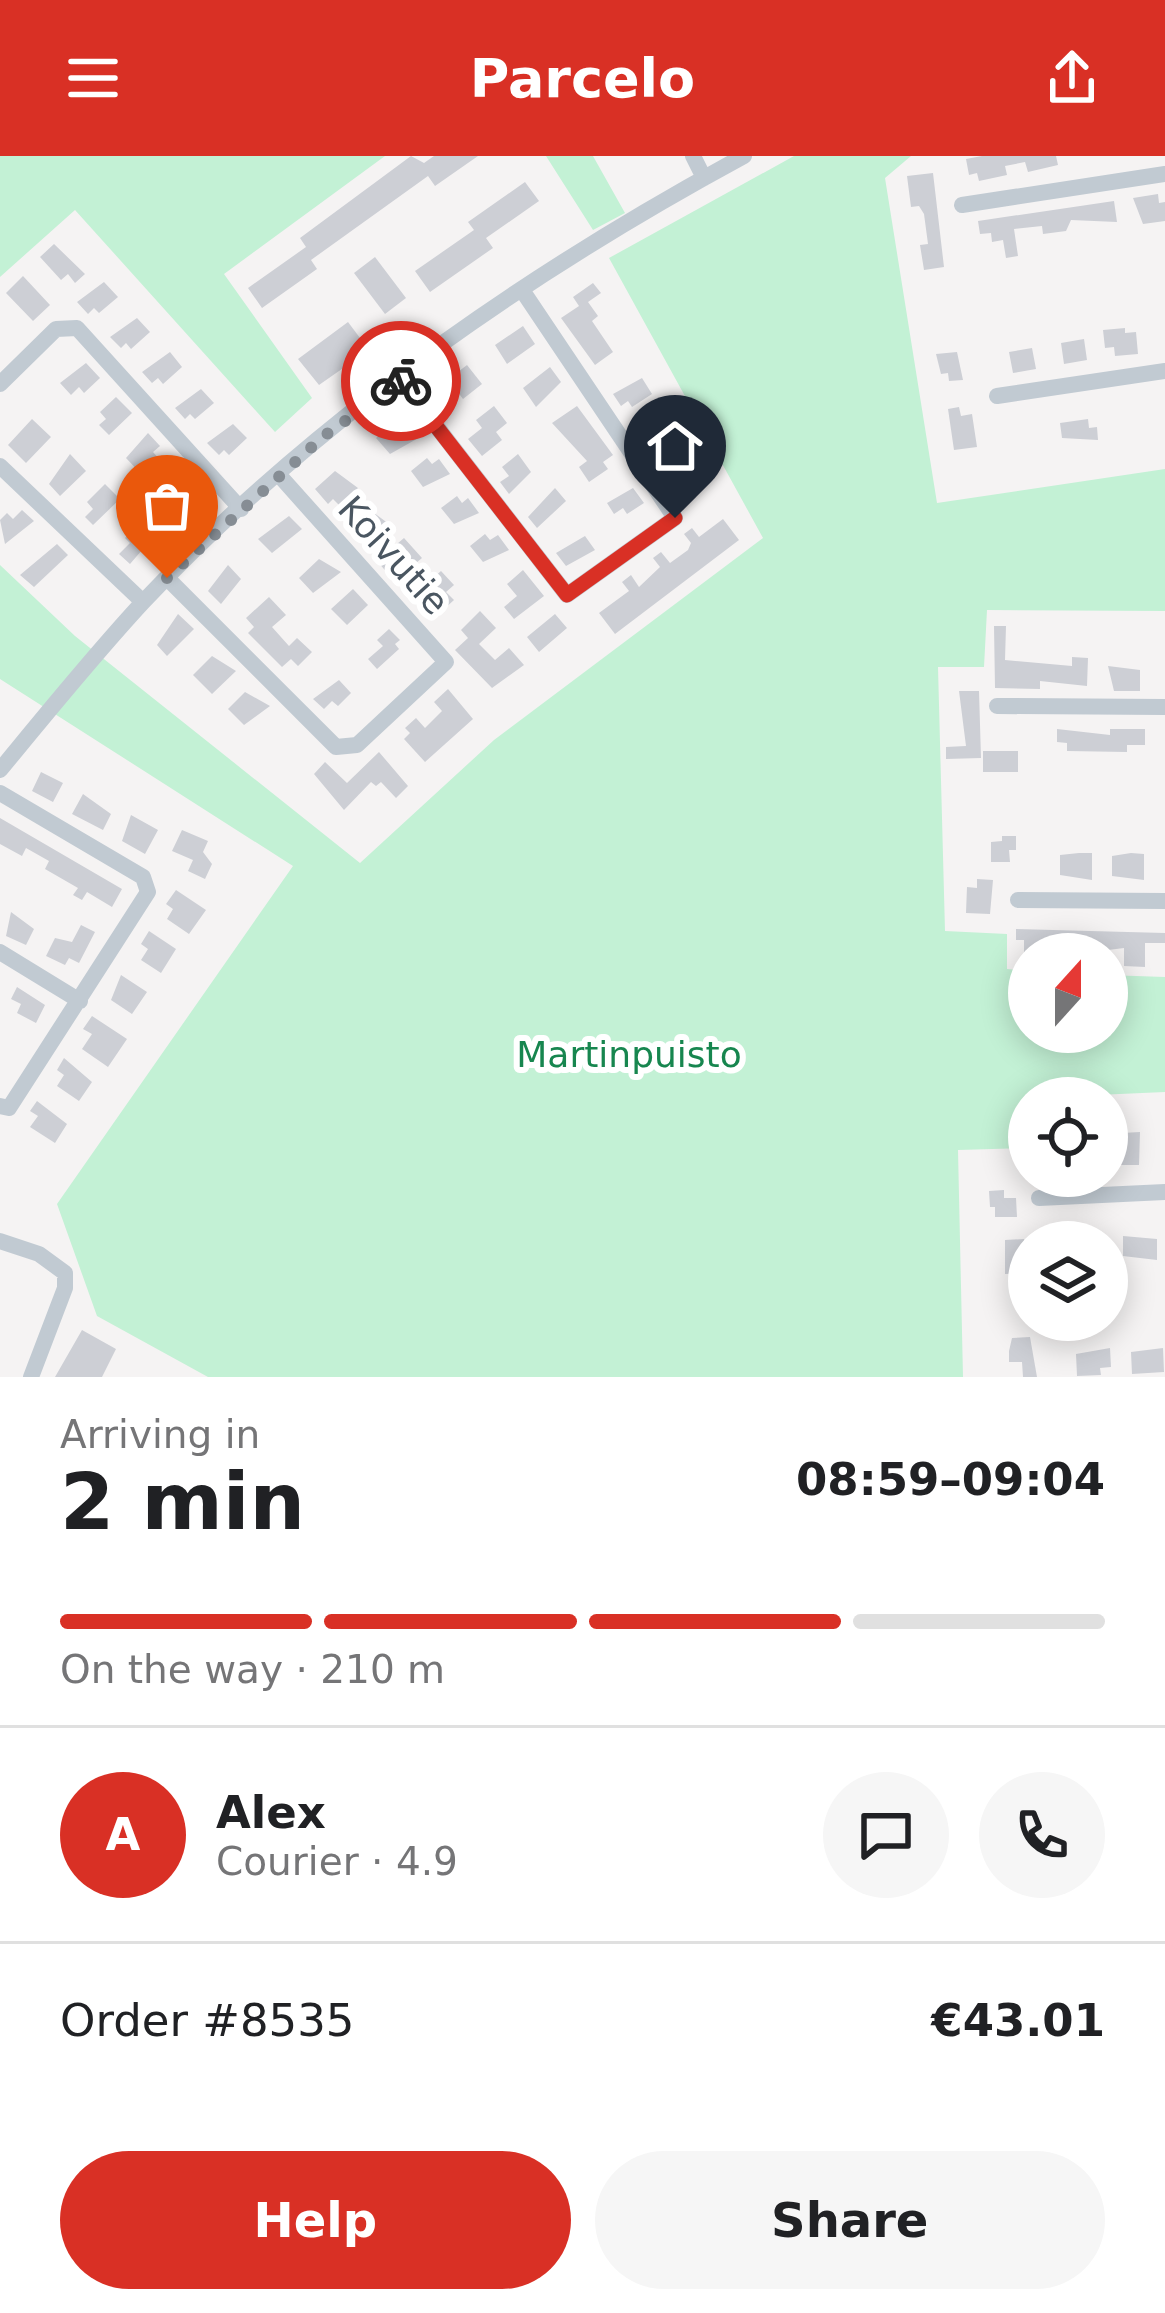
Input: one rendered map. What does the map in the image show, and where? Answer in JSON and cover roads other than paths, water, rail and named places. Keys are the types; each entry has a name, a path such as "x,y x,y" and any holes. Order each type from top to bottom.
{"street":[{"path":"693,156 704,178"},
{"path":"0,770 143,602 279,475 399,378 522,290 744,156"},
{"path":"962,205 1165,174"},
{"path":"399,378 567,595 675,518 522,290"},
{"path":"0,384 56,329 77,328 241,509"},
{"path":"998,396 1165,371"},
{"path":"0,466 143,602"},
{"name":"Koivutie","path":"167,578 336,747 357,745 446,662 279,475"},
{"path":"997,706 1165,707"},
{"path":"0,794 142,877 148,892 10,1108 0,1106"},
{"path":"1018,900 1165,901"},
{"path":"0,952 80,1001"},
{"path":"1039,1198 1165,1192"},
{"path":"0,1241 39,1254 64,1273 65,1288 31,1377"}],"park label":[{"name":"Martinpuisto","path":"629,1054"}]}
